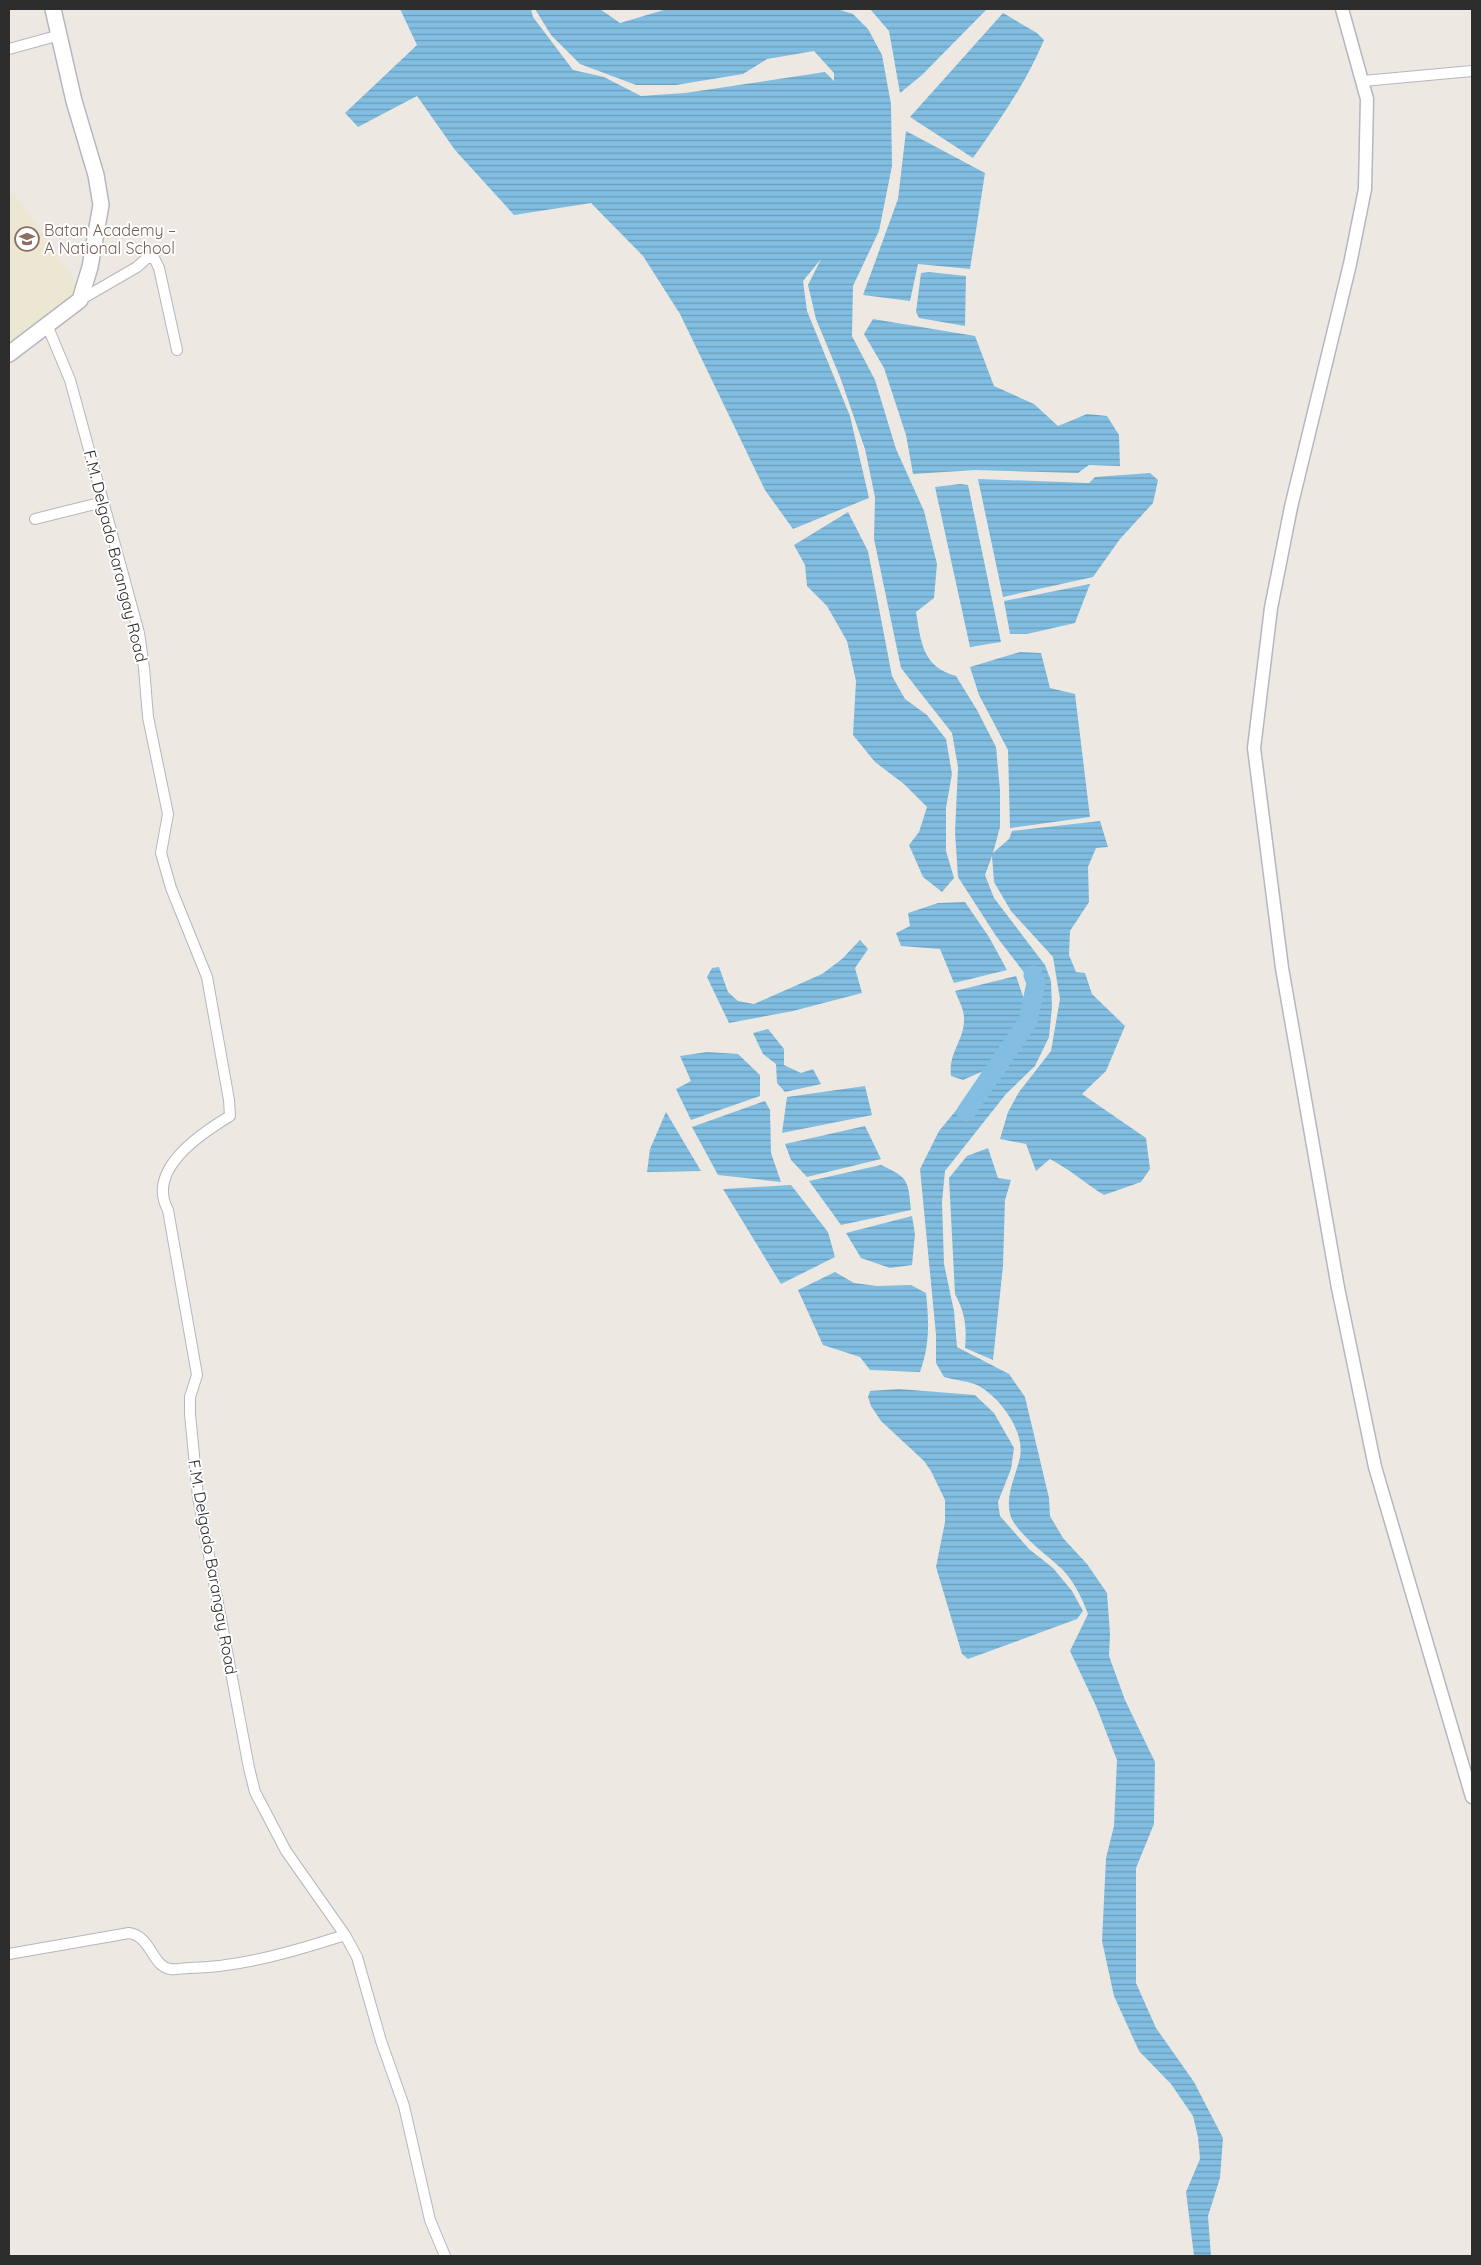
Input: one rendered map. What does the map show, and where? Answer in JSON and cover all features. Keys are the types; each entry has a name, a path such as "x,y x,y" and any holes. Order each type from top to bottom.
{"main road":[{"path":"9,354 80,300 90,268 101,205 96,174 74,102 53,9"}],"street":[{"path":"1342,9 1367,99 1365,189 1350,264 1291,507 1271,608 1254,748 1282,968 1306,1115 1375,1467 1472,1797"},
{"path":"9,49 60,35"},
{"path":"1363,81 1472,71"},
{"path":"80,300 137,267 146,258 154,258 160,268 177,350"},
{"name":"F.M. Delgado Barangay Road","path":"48,325 70,380 139,633 148,717 168,814 162,848 163,861 207,977 229,1100 230,1116 190,1143 169,1169 162,1186 162,1200 168,1210 197,1375 190,1397 190,1414 198,1498 249,1768 255,1792 286,1851 345,1935 357,1957 381,2041 404,2106 422,2194 430,2220 445,2256"},
{"path":"35,520 103,502"},
{"path":"9,1954 129,1933 145,1941 160,1962 169,1969 210,1968 298,1950 345,1935"}],"shaded area":[{"name":"Batan Academy – A National School","path":"13,192 78,284 72,299 9,344 9,195"}],"water":[{"path":"400,9 531,9 533,17 573,70 604,77 641,96 685,93 825,72 834,81 834,73 814,51 767,59 743,74 676,85 636,85 580,64 551,35 535,9 600,9 620,23 667,9 837,9 853,14 868,29 882,55 891,104 892,166 879,231 853,286 852,336 875,380 896,449 924,511 937,564 934,598 916,612 922,643 925,652 936,666 956,676 977,710 996,747 1000,790 1000,827 993,853 1009,839 1012,831 1100,821 1108,847 1096,848 1088,867 1089,902 1070,931 1069,955 1076,972 1085,973 1092,994 1125,1026 1106,1071 1082,1094 1146,1138 1150,1169 1141,1182 1104,1195 1050,1159 1036,1171 1026,1144 1000,1139 1008,1112 1019,1092 1051,1051 1060,999 1053,957 1011,911 994,882 992,856 985,875 994,898 1045,965 1051,981 1052,1007 1049,1037 1035,1066 1006,1094 945,1171 942,1202 944,1264 954,1311 957,1347 1009,1374 1025,1397 1049,1498 1050,1516 1063,1538 1087,1564 1107,1593 1110,1634 1109,1656 1125,1700 1155,1762 1154,1824 1136,1868 1136,1983 1156,2028 1194,2082 1223,2138 1220,2178 1208,2216 1211,2256 1194,2256 1186,2192 1200,2159 1198,2137 1193,2116 1171,2084 1139,2051 1114,1996 1102,1941 1106,1858 1114,1826 1117,1760 1096,1706 1070,1651 1088,1614 1070,1578 1026,1537 1011,1517 1009,1502 1011,1487 1021,1447 1019,1436 1009,1416 986,1390 977,1385 944,1377 936,1363 936,1335 920,1169 939,1131 963,1102 999,1080 1022,1045 1037,1013 1026,975 996,936 958,877 955,832 958,767 952,733 901,668 874,539 875,497 865,449 840,377 816,319 808,285 821,259 803,281 807,311 850,416 869,498 793,529 765,490 680,314 643,256 591,203 514,215 455,150 417,96 358,127 345,113 417,45"},
{"path":"870,9 987,9 922,75 900,93 889,31"},
{"path":"1003,13 1037,33 1044,40 1021,86 973,158 910,117"},
{"path":"906,131 985,173 970,269 918,264 910,301 863,295 898,199"},
{"path":"929,272 966,276 965,326 919,318 916,312 921,273"},
{"path":"873,319 975,336 994,386 1034,404 1058,426 1087,414 1107,416 1119,435 1120,466 1089,465 1078,473 976,470 913,474 906,435 884,368 864,334"},
{"path":"1150,473 1158,480 1153,503 1120,539 1093,577 1003,597 978,479 1089,483 1095,477"},
{"path":"968,485 1001,642 970,647 935,487"},
{"path":"848,512 868,551 892,676 905,699 927,715 946,739 952,774 946,808 946,851 954,878 942,892 923,877 909,845 919,832 927,807 904,784 875,762 853,735 856,681 847,641 827,606 807,586 805,565 794,545"},
{"path":"1090,584 1075,623 1027,634 1010,634 1004,601"},
{"path":"1020,652 1041,653 1050,688 1075,694 1090,817 1010,828 1008,750 979,695 970,667"},
{"path":"965,902 989,937 1007,970 954,983 940,949 901,946 896,933 910,926 908,913 938,903"},
{"path":"860,940 868,949 855,968 862,993 793,1011 729,1023 707,977 712,968 719,967 728,992 738,1001 754,1004 822,974 842,959"},
{"path":"1016,976 1025,1002 1022,1031 988,1069 963,1080 951,1076 952,1060 964,1026 964,1015 955,991"},
{"path":"768,1029 784,1049 784,1065 801,1073 813,1069 821,1084 785,1092 777,1083 776,1064 763,1054 753,1033"},
{"path":"707,1052 738,1054 760,1075 760,1096 691,1120 676,1089 691,1081 680,1056"},
{"path":"865,1086 872,1115 782,1133 787,1097"},
{"path":"765,1101 770,1110 771,1153 781,1182 718,1175 692,1127"},
{"path":"666,1112 701,1171 647,1172 650,1149"},
{"path":"865,1126 881,1159 807,1177 791,1160 785,1144"},
{"path":"988,1148 998,1178 1011,1180 1005,1200 1003,1266 993,1360 965,1348 966,1333 964,1320 955,1294 949,1178 967,1156"},
{"path":"881,1165 897,1173 905,1181 908,1186 911,1210 841,1225 809,1181"},
{"path":"791,1185 828,1232 835,1257 781,1284 723,1189"},
{"path":"912,1216 915,1234 912,1265 890,1268 861,1258 846,1233"},
{"path":"835,1272 854,1283 877,1286 911,1285 926,1293 928,1333 926,1352 920,1372 870,1370 860,1357 823,1345 798,1290"},
{"path":"899,1389 975,1395 994,1413 1014,1448 1011,1469 998,1502 1000,1516 1029,1549 1053,1568 1072,1591 1083,1611 1077,1619 968,1659 962,1654 936,1567 945,1522 945,1500 924,1461 881,1421 871,1406 868,1397 870,1391"}],"waterway":[{"path":"966,1112 1028,1021 1036,983 1033,975"}],"place":[{"name":"Batan Academy – A National School","path":"27,239"}]}
